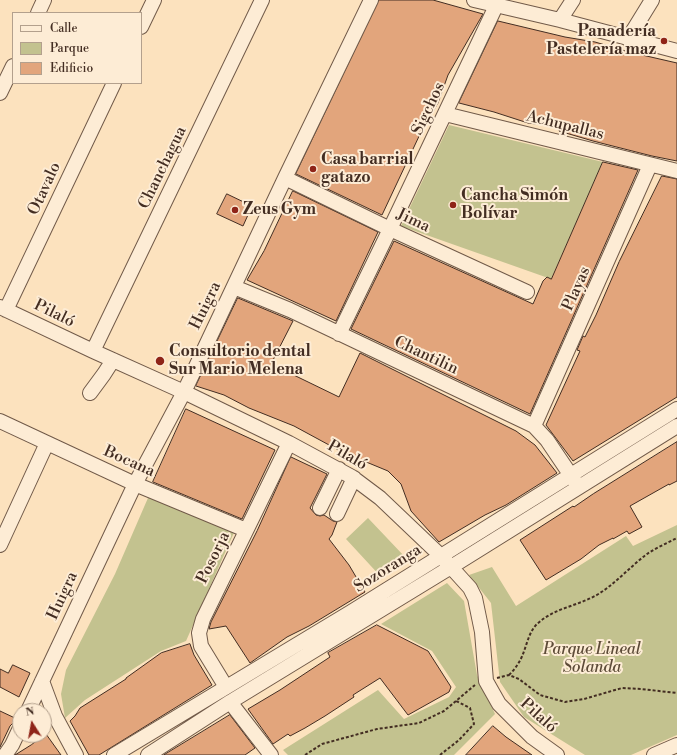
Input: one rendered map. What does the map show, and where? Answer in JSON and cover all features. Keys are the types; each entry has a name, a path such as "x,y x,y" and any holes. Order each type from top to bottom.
{"street":[{"path":"38,12 44,0"},
{"path":"142,25 154,0"},
{"name":"Chanchagua","path":"93,351 262,0"},
{"name":"Huigra","path":"32,703 136,484 184,392 371,0"},
{"path":"474,0 560,20 677,51"},
{"path":"560,20 573,0"},
{"path":"628,39 652,0"},
{"name":"Sigchos","path":"339,334 496,6"},
{"path":"0,93 12,68"},
{"name":"Otavalo","path":"3,308 114,84"},
{"name":"Achupallas","path":"445,114 677,171"},
{"name":"Playas","path":"534,426 650,165"},
{"name":"Jima","path":"285,178 390,229 527,292"},
{"name":"Chantilin","path":"234,287 290,310 534,426 547,440 574,481"},
{"name":"Pilaló","path":"3,308 184,392 289,443 354,478 380,498 441,556 470,588 475,598 482,632 486,681 499,704 532,737 557,755"},
{"path":"90,393 113,360"},
{"name":"Sozoranga","path":"114,755 226,687 451,567 677,409"},
{"name":"Bocana","path":"0,421 136,484 246,530"},
{"name":"Sozoranga","path":"148,755 230,702 354,618 441,556 574,481 677,426"},
{"path":"0,545 48,443"},
{"name":"Posorja","path":"226,687 201,646 199,633 203,619 289,443"},
{"path":"320,508 339,470"},
{"path":"337,514 354,478"},
{"path":"42,681 46,703"},
{"path":"230,702 271,755"},
{"path":"52,724 76,755"},
{"path":"8,750 16,743"},
{"path":"654,755 677,745"}],"path":[{"path":"305,755 322,744 377,729 419,723 444,711 473,686 509,675 522,656 527,640 537,624 556,610 582,603 599,594 649,553 677,538"},
{"path":"509,675 519,679 540,695 565,702 584,699 622,688 677,693"},
{"path":"440,755 459,740 474,724 470,708 456,701"}],"green space":[{"path":"449,125 603,162 551,279 401,226"},
{"path":"151,491 236,528 186,641 161,651 85,700 65,718 61,694 66,670 115,574"},
{"path":"368,518 405,557 382,578 346,539"},
{"name":"Parque Lineal Solanda","path":"677,525 677,735 631,755 585,755 524,717 500,682 491,603 469,575 492,567 516,606 626,536 633,546"},
{"path":"447,583 464,601 477,675 495,714 454,755 288,755 283,750 378,690 404,719 449,697 456,687 432,651 381,624"}],"building":[{"path":"379,0 433,0 483,14 448,75 438,103 421,132 382,215 296,174"},
{"path":"498,21 565,37 595,42 629,52 677,63 677,161 593,141 559,131 561,127 528,123 459,103"},
{"path":"603,162 638,170 530,414 351,329 394,241 533,304 543,281 547,277 551,279"},
{"path":"662,176 677,179 677,397 573,461 546,425 580,351 577,350 583,336 585,337 596,315 619,262"},
{"path":"293,191 378,232 336,321 247,280 264,251"},
{"name":"Zeus Gym","path":"227,194 252,206 243,226 217,214"},
{"path":"238,298 293,321 271,364 339,397 360,353 516,431 535,445 557,473 506,505 485,515 439,542 411,511 401,484 388,471 342,452 294,426 249,408 224,395 196,386"},
{"path":"186,409 275,450 242,519 153,482"},
{"path":"677,442 677,481 630,506 642,527 629,534 627,531 599,545 581,559 546,580 520,540"},
{"path":"291,457 327,474 310,508 316,515 324,515 337,522 329,539 349,565 365,592 309,626 287,637 250,663 226,626 209,629 211,622 257,531"},
{"path":"377,625 428,651 451,687 449,692 408,715 380,678 353,695 354,697 325,716 290,736 288,734 273,744 248,709 330,657 328,653"},
{"path":"190,644 194,655 212,685 99,755 89,755 70,721 80,708 126,679 161,653"},
{"path":"13,665 30,673 19,697 0,687 0,669 8,673"},
{"path":"0,711 12,717 12,724 0,747"},
{"path":"230,715 255,748 245,755 164,755"},
{"path":"493,726 506,737 532,755 466,755"},
{"path":"52,742 61,755 15,755 34,743"}],"place":[{"name":"Panadería Pastelería maz","path":"664,41"},
{"name":"Casa barrial gatazo","path":"313,169"},
{"name":"Cancha Simón Bolívar","path":"453,205"},
{"name":"Zeus Gym","path":"235,210"},
{"name":"Consultorio dental Sur Mario Melena","path":"160,361"}]}
